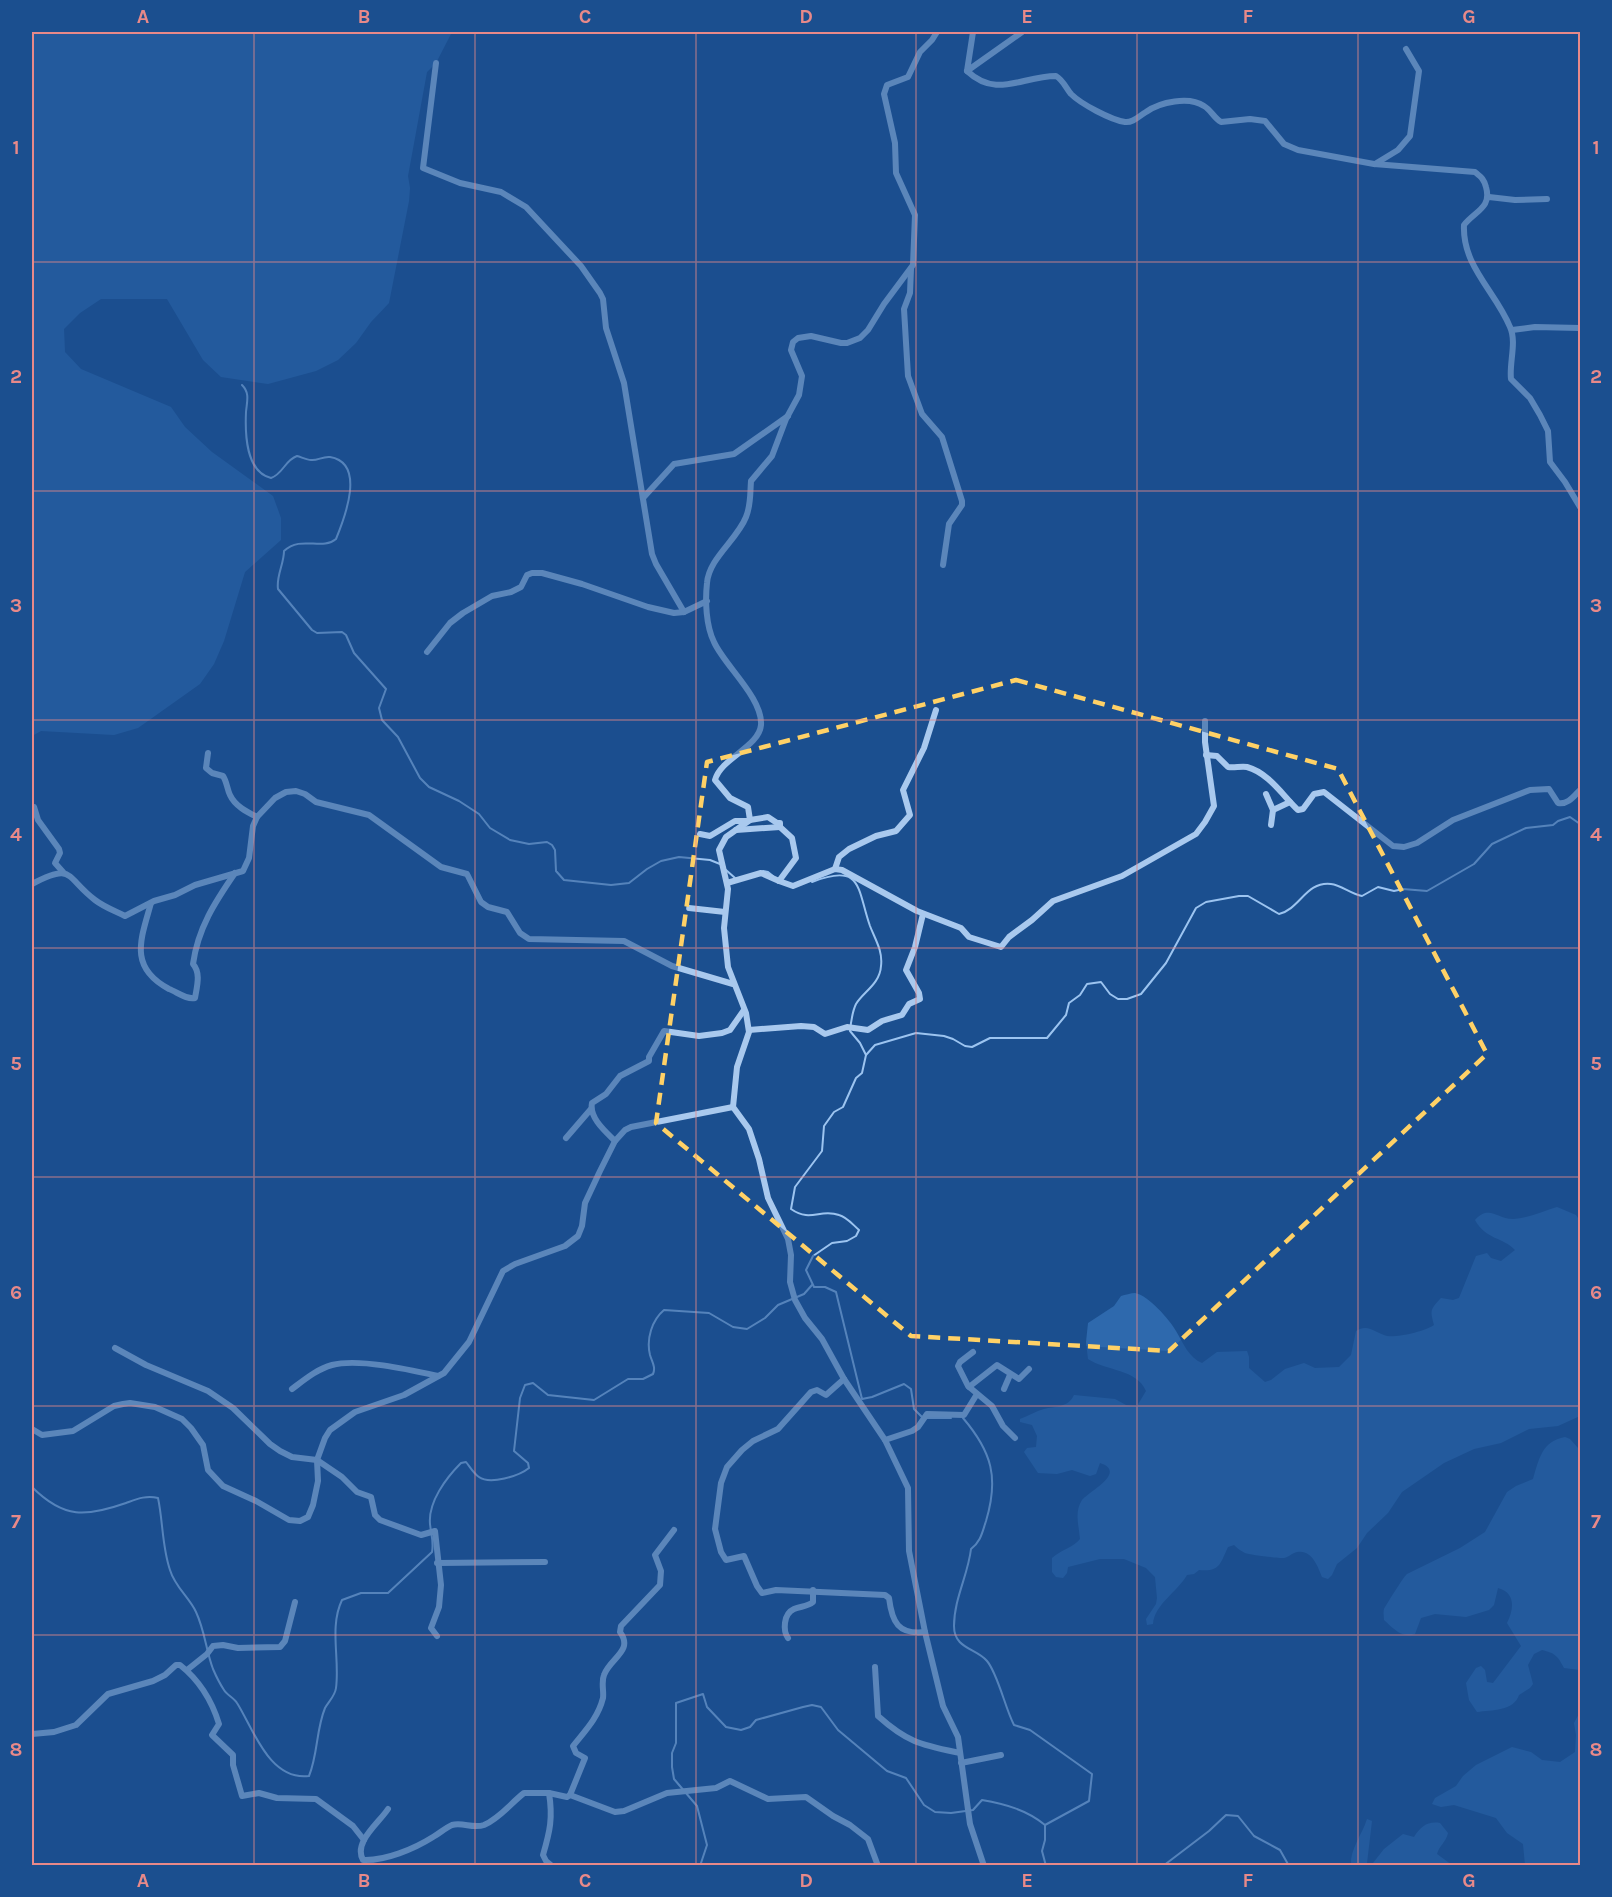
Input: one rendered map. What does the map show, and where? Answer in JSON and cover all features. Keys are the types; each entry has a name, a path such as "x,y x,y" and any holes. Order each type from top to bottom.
{"street":[{"path":"749,820 749,808 730,798 715,780 717,773 753,740 758,733 760,722 752,698 714,642 709,624 708,575 746,519 750,507 752,478 772,456 797,400 802,381 801,372 791,350 793,342 798,338 811,336 841,343 855,341 868,330 914,262 915,215 898,180 895,143 884,94 887,85 908,77 920,52 937,32"},
{"path":"967,70 973,32"},
{"path":"967,70 1022,32"},
{"path":"1374,164 1398,150 1410,136 1419,71 1406,49"},
{"path":"436,63 423,168 460,183 501,192 526,207 562,245 594,284 603,299 606,328 624,383 656,564 684,612"},
{"path":"967,70 981,82 989,85 1056,76 1074,96 1114,119 1125,122 1131,122 1149,109 1183,100 1196,102 1206,107 1221,122 1265,121 1284,144 1298,150 1374,164 1475,172 1484,179 1489,197 1464,225 1466,250 1512,330 1511,379 1530,398 1540,415 1548,431 1550,462 1581,507"},
{"path":"1489,197 1515,201 1547,199"},
{"path":"911,268 910,294 904,309 908,376 922,414 942,437 962,506 949,524 943,565"},
{"path":"1512,330 1535,327 1581,328"},
{"path":"643,498 670,466 680,462 720,458 734,454 788,416"},
{"path":"427,652 450,623 463,613 492,596 521,587 527,575 532,573 542,573 582,584 648,607 674,613 684,612 707,601"},
{"path":"836,869 840,857 849,849 876,836 897,831 910,815 903,790 924,748 936,710"},
{"path":"727,883 761,873 790,886 798,885 836,869 842,870 922,914 958,926 969,937 995,947 1002,946 1009,937 1053,901 1122,876 1196,834 1214,806 1206,755 1205,721"},
{"path":"208,753 206,768 212,773 223,776 234,802 257,817"},
{"path":"1206,755 1217,756 1228,767 1245,767 1259,774 1278,788 1298,810 1302,810 1314,794 1324,792 1393,846 1404,847 1417,843 1453,820 1530,790 1549,789 1560,804 1571,799 1581,790"},
{"path":"34,807 38,820 60,851 55,863 73,877 94,900 125,916 195,885 243,871 247,864 253,826 257,817 275,798 286,792 296,791 316,802 369,815 441,867 467,874 481,902 488,907 507,912 520,933 529,939 624,941 672,966 733,984"},
{"path":"1266,794 1273,810 1270,825"},
{"path":"1273,810 1290,802"},
{"path":"700,834 710,836 735,821 768,817 780,823 780,827 792,838 796,858 779,881"},
{"path":"749,820 726,837 719,850 727,883 724,936 728,967 749,1030 737,1067 733,1107 749,1129 768,1198 788,1239 791,1255 789,1277 795,1300 885,1440 909,1491 909,1551 925,1632 944,1706 958,1737 968,1811 984,1866"},
{"path":"735,830 780,827"},
{"path":"32,884 64,872"},
{"path":"151,903 141,942 140,961 154,979 191,999 195,998 197,969 193,964 196,943 213,906 236,873"},
{"path":"689,908 725,912"},
{"path":"749,1030 794,1026 814,1027 825,1034 844,1028 868,1030 882,1021 902,1015 909,1004 920,999 920,993 906,970 915,947 922,914"},
{"path":"566,1138 591,1109 592,1103 606,1094 620,1076 649,1061 663,1031 699,1036 722,1033 730,1030 744,1010"},
{"path":"32,1429 42,1435 73,1431 114,1406 130,1402 155,1407 182,1419 191,1428 203,1444 208,1470 218,1481 296,1522 308,1517 314,1505 318,1481 318,1460 325,1438 338,1423 355,1412 404,1395 439,1377 469,1342 503,1271 515,1264 565,1246 579,1236 585,1203 615,1142 625,1130 630,1127 733,1107"},
{"path":"591,1109 599,1124 615,1142"},
{"path":"115,1348 146,1365 208,1391 233,1408 280,1451 292,1457 318,1460 342,1477 359,1493 371,1497 375,1515 380,1520 421,1534 435,1532 441,1585 439,1607 431,1626 437,1636"},
{"path":"973,1352 958,1365 969,1387 992,1406 1003,1426 1015,1438"},
{"path":"292,1389 317,1371 330,1365 347,1362 384,1366 439,1377"},
{"path":"969,1387 997,1365 1020,1379 1029,1369"},
{"path":"1004,1389 1010,1375"},
{"path":"844,1379 826,1395 817,1390 811,1392 778,1429 742,1450 727,1467 719,1491 715,1529 724,1559 744,1556 762,1593 775,1590 813,1590 885,1595 890,1598 891,1612 898,1626 906,1631 925,1632"},
{"path":"885,1440 912,1431 926,1415 964,1415 977,1394"},
{"path":"570,1795 585,1758 576,1753 573,1746 594,1722 602,1699 604,1674 626,1645 625,1638 620,1632 621,1626 660,1585 661,1571 655,1555 674,1530"},
{"path":"437,1563 545,1562"},
{"path":"788,1638 784,1623 788,1614 794,1609 810,1605 813,1602 813,1590"},
{"path":"186,1670 207,1654 213,1646 280,1647 285,1641 295,1602"},
{"path":"32,1734 54,1732 76,1725 108,1694 153,1681 178,1665 202,1686 212,1704 219,1723 212,1735 233,1755 233,1765 242,1796 262,1794 277,1798 316,1799 353,1826 364,1840"},
{"path":"875,1667 878,1716 897,1732 918,1744 960,1753"},
{"path":"961,1763 1001,1755"},
{"path":"388,1809 364,1840 360,1850 361,1859 382,1858 423,1842 456,1824 474,1827 485,1824 501,1815 524,1793 549,1793 567,1797 570,1795 615,1812 624,1811 661,1794 719,1788 730,1781 768,1799 806,1797 850,1825 867,1839 878,1866"},
{"path":"549,1793 552,1813 551,1828 543,1855 552,1866"}],"highlighted area":[{"path":"1016,680 1338,769 1487,1054 1169,1351 911,1336 656,1123 707,762"}],"shaded area":[{"path":"32,32 452,32 436,63 427,72 408,176 409,201 389,303 356,343 338,360 316,371 268,384 221,377 203,360 167,299 101,299 80,313 64,329 65,352 81,369 171,407 185,427 212,452 273,496 281,518 281,540 245,572 224,641 214,664 200,684 138,728 114,735 41,731 32,736"},
{"path":"1557,1207 1576,1215 1580,1221 1580,1416 1558,1426 1529,1429 1501,1443 1474,1449 1444,1463 1402,1492 1388,1513 1367,1533 1357,1548 1337,1564 1328,1579 1322,1577 1314,1560 1307,1553 1297,1552 1284,1558 1264,1556 1245,1553 1234,1545 1228,1547 1221,1562 1215,1568 1199,1570 1187,1575 1157,1611 1153,1624 1147,1625 1146,1619 1156,1604 1157,1598 1155,1577 1146,1568 1124,1559 1100,1559 1068,1567 1063,1578 1056,1577 1052,1572 1052,1558 1080,1539 1078,1514 1082,1500 1104,1482 1110,1471 1108,1467 1100,1463 1096,1474 1090,1476 1072,1470 1057,1474 1038,1473 1024,1452 1027,1448 1036,1447 1037,1436 1032,1425 1020,1422 1020,1419 1041,1410 1061,1406 1074,1395 1115,1399 1126,1405 1137,1406 1146,1391 1136,1378 1088,1359 1086,1342 1088,1323 1114,1306 1121,1296 1135,1293 1146,1298 1173,1326 1190,1354 1202,1363 1217,1352 1247,1351 1249,1368 1265,1382 1285,1369 1304,1363 1315,1368 1339,1367 1351,1355 1356,1331 1368,1328 1383,1335 1397,1336 1434,1325 1432,1310 1435,1305 1441,1298 1453,1300 1459,1298 1476,1256 1487,1253 1491,1258 1501,1261 1515,1250 1489,1235 1479,1226 1475,1220 1480,1215 1489,1213 1514,1219"},
{"path":"1565,1437 1580,1448 1580,1670 1564,1668 1556,1656 1542,1650 1534,1654 1528,1665 1533,1684 1530,1688 1507,1707 1477,1712 1469,1700 1466,1683 1476,1668 1481,1666 1485,1670 1487,1682 1493,1683 1521,1646 1507,1623 1512,1607 1508,1594 1498,1588 1494,1605 1489,1610 1466,1617 1435,1614 1421,1618 1415,1634 1410,1635 1398,1632 1384,1620 1384,1609 1407,1574 1460,1548 1485,1532 1507,1492 1533,1479 1546,1447 1551,1442"},
{"path":"1580,1712 1580,1865 1525,1865 1523,1844 1507,1833 1496,1818 1454,1805 1441,1807 1432,1804 1435,1798 1456,1786 1463,1776 1476,1765 1512,1747 1531,1752 1542,1760 1560,1762 1575,1752 1574,1723"},
{"path":"1367,1819 1372,1821 1367,1863 1373,1863 1384,1849 1403,1834 1414,1837 1425,1825 1440,1823 1448,1833 1437,1854 1452,1865 1351,1865 1354,1848"}],"waterway":[{"path":"242,385 247,394 246,430 249,451 256,468 263,474 271,478 275,476 297,456 308,460 330,457 341,461 347,469 350,480 348,505 336,539 324,544 297,544 284,551 278,589 312,630 317,633 342,632 346,635 354,653 386,689 379,708 382,720 398,737 420,778 429,787 459,801 479,814 490,828 510,840 529,844 547,842 552,845 555,850 556,871 564,880 611,885 629,883 661,861 679,857 710,860 720,864"},
{"path":"922,1417 914,1409 911,1389 904,1384 862,1399 836,1292 825,1287 814,1287 806,1270 813,1256 832,1243 847,1241 856,1236 859,1230 839,1215 832,1213 804,1215 791,1209 795,1187 822,1151 824,1126 834,1112 843,1107 856,1078 862,1073 866,1055 875,1045 916,1033 944,1036 972,1047 990,1038 1047,1038 1066,1015 1069,1003 1080,995 1087,984 1101,982 1110,994 1118,999 1127,999 1141,994 1166,963 1196,908 1206,902 1248,896 1279,914 1322,884 1335,885 1362,896 1378,887 1394,891 1403,889 1427,891 1474,864 1492,844 1526,828 1553,825 1570,817 1580,824"},
{"path":"726,870 735,878"},
{"path":"763,871 773,876"},
{"path":"812,882 841,875 849,877 859,891 880,950 878,978 856,1004 850,1031 866,1055"},
{"path":"32,1487 65,1510 87,1513 142,1498 158,1498 165,1552 170,1570 175,1582 196,1612 213,1669 220,1683 225,1692 237,1703 256,1738 273,1762 283,1770 295,1775 309,1776 322,1716 336,1688 335,1632 342,1600 361,1593 388,1593 432,1552 430,1524 432,1507 444,1483 461,1463 466,1462 477,1476 490,1480 512,1476 529,1468 528,1463 514,1451 520,1398 525,1385 533,1383 548,1395 594,1400 628,1379 643,1379 653,1374 654,1367 649,1349 650,1336 653,1324 664,1310 709,1313 733,1327 747,1329 765,1318 778,1305 804,1294 812,1285"},
{"path":"927,1418 951,1418"},
{"path":"963,1418 981,1442 986,1454 992,1478 992,1492 979,1540 971,1549 955,1616 955,1634 962,1644 982,1657 991,1667 1014,1725 1030,1730 1092,1774 1089,1801 1045,1825"},
{"path":"700,1866 707,1845 697,1806 674,1779 672,1753 676,1743 676,1703 703,1694 707,1707 726,1727 741,1730 750,1727 756,1720 812,1705 821,1707 838,1730 887,1771 906,1778 924,1805 935,1812 951,1813 973,1810 982,1800 999,1803 1031,1815 1045,1825 1042,1851 1046,1866"},
{"path":"1163,1866 1226,1815 1238,1816 1254,1836 1280,1850 1289,1866"}]}
